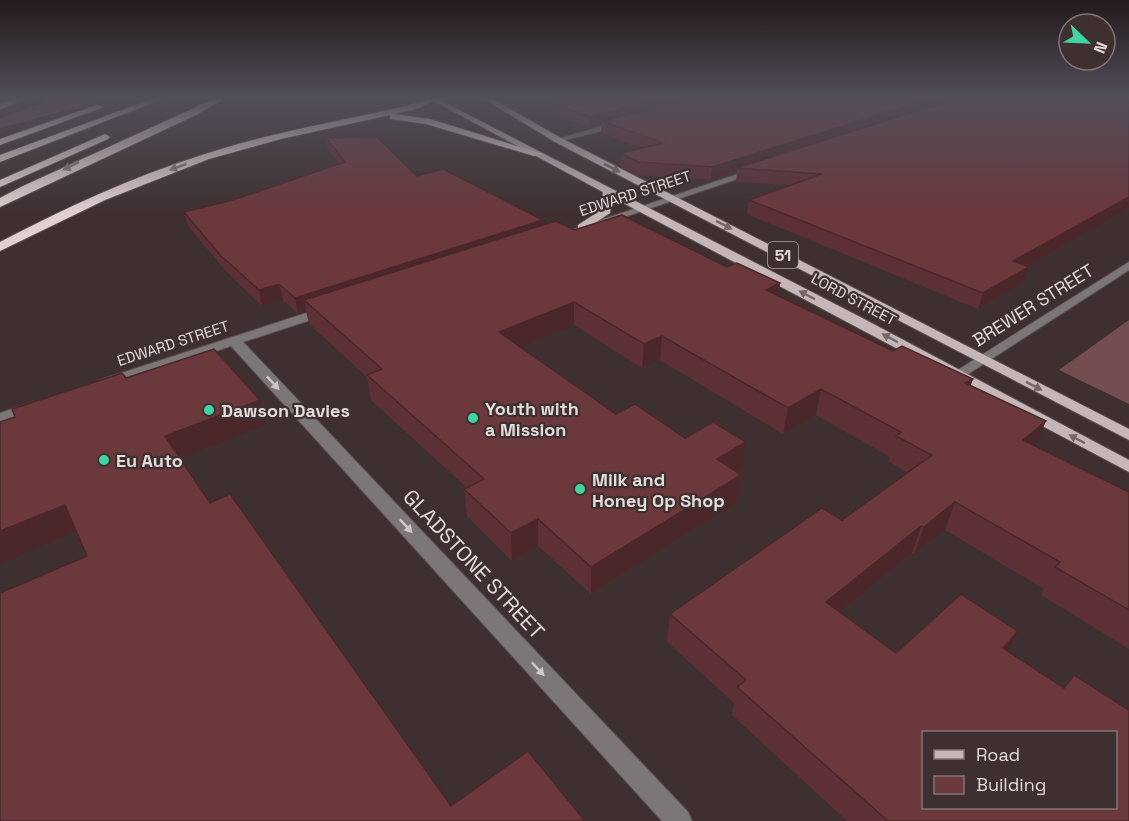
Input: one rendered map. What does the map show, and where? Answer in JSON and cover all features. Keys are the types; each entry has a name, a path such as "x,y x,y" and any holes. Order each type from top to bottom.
{"highway":[{"path":"0,159 57,137"},
{"path":"0,184 107,137"},
{"path":"0,203 97,154 137,137"},
{"path":"0,247 55,218 123,188 207,157 288,137"},
{"path":"482,137 538,154"}],"main road":[{"name":"LORD STREET","path":"507,137 1129,467"},
{"name":"LORD STREET","path":"553,137 1129,435"},
{"path":"582,227 606,211 608,191"}],"street":[{"path":"558,140 568,137"},
{"name":"EDWARD STREET","path":"569,232 762,169"},
{"name":"BREWER STREET","path":"957,375 1129,266"},
{"name":"EDWARD STREET","path":"95,386 340,306"},
{"name":"GLADSTONE STREET","path":"233,340 679,821"},
{"path":"0,418 42,404"}],"shaded area":[{"path":"1129,320 1129,404 1059,370"}],"building":[{"path":"377,137 417,176 443,169 543,220 295,298 279,284 259,290 220,255 184,212 233,200 345,162 326,138"},
{"path":"647,137 807,137 712,167 638,162 621,153 663,143"},
{"path":"834,137 1129,137 1129,197 1013,261 1029,267 983,293 749,200 822,174 737,168"},
{"path":"622,215 727,267 737,263 780,283 766,290 893,351 902,346 973,379 965,383 1046,421 1023,440 1129,492 1129,610 1055,567 1060,562 955,502 924,527 921,526 826,602 896,653 961,594 1018,631 1003,648 1064,688 1074,675 1129,710 1129,821 888,821 737,687 746,680 670,614 822,508 842,520 932,455 896,436 901,432 821,389 788,408 662,336 644,344 574,302 499,332 616,414 635,404 685,438 713,422 746,442 717,459 741,475 591,567 538,519 511,533 464,489 484,479 367,375 382,369 304,300 556,221 574,230"},
{"path":"214,349 260,400 165,436 210,503 230,494 451,806 528,751 585,821 0,821 0,593 87,556 65,505 0,531 0,422 15,417 12,409 122,373 126,378"}],"place":[{"name":"Dawson Davies","path":"209,410"},
{"name":"Youth with a Mission","path":"473,418"},
{"name":"Eu Auto","path":"104,460"},
{"name":"Milk and Honey Op Shop","path":"580,489"}]}
